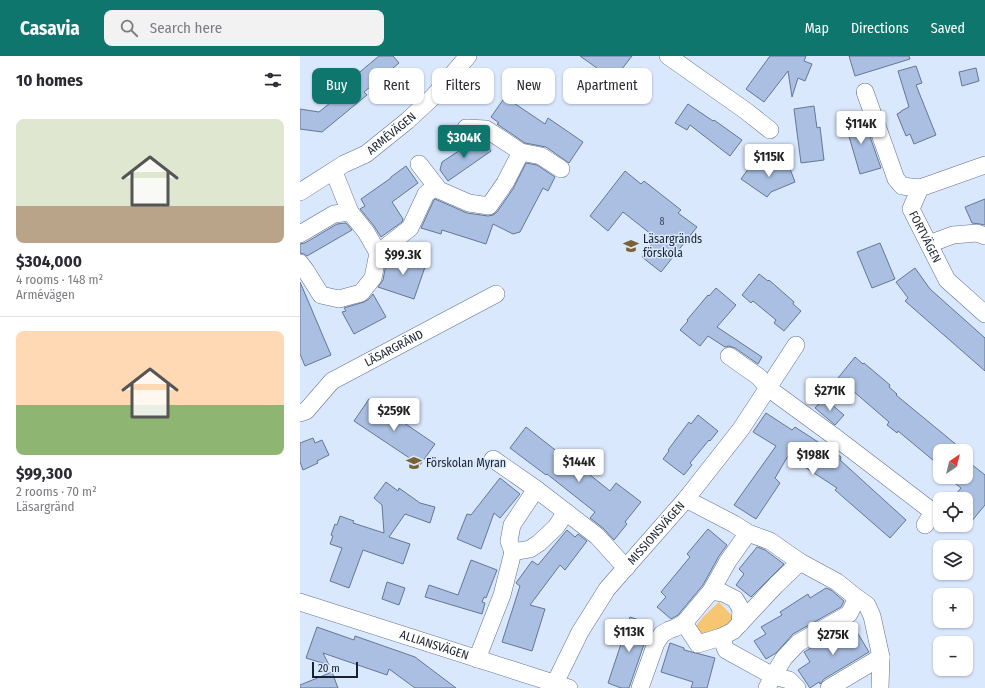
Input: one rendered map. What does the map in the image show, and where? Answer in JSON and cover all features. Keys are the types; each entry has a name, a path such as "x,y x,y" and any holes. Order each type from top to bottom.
{"street":[{"name":"ARMÉVÄGEN","path":"300,192 334,172 344,164 366,154 407,121 433,97 468,56"},
{"path":"668,56 746,110 770,130"},
{"path":"865,92 896,179 902,186 920,188 985,165"},
{"path":"466,128 486,129 521,152 542,156 561,169"},
{"path":"419,164 439,190 469,203 489,206 505,183 521,152"},
{"path":"334,172 350,212 366,232 378,253"},
{"path":"300,263 321,295 339,299 361,293 373,278 378,253 410,228 426,194 436,186"},
{"name":"FORTVÄGEN","path":"920,188 912,209 947,280 985,314"},
{"path":"300,234 334,214 350,212"},
{"path":"929,244 953,235 977,233 985,236"},
{"name":"LÄSARGRÄND","path":"300,413 306,410 332,381 496,294"},
{"name":"MISSIONSVÄGEN","path":"562,686 580,632 607,589 686,499 741,429 796,345"},
{"path":"729,356 759,378 768,388 933,512 925,525"},
{"path":"493,459 536,489 596,536 626,568"},
{"path":"477,658 502,595 514,552 509,541 512,525 536,489"},
{"path":"686,499 748,533 770,541 800,562 837,582 867,605 872,616 881,657 880,688"},
{"path":"514,552 530,549 539,543 556,527 566,512"},
{"path":"640,688 656,643 662,634 684,623 711,591 728,561 748,533"},
{"path":"684,623 698,644 721,637 733,631 800,562"},
{"path":"711,591 723,593 735,599 741,609 740,624"},
{"path":"770,682 784,658 798,643 849,614 857,598"},
{"name":"ALLIANSVÄGEN","path":"300,602 562,686"},
{"path":"721,637 726,650 770,682 789,680 797,688"},
{"path":"829,688 881,657"}],"shaded area":[{"path":"719,602 734,618 727,625 701,640 692,631 703,617"}],"building":[{"path":"379,56 393,56 399,63 393,68 369,68 369,88 364,92 367,95 361,100 361,71"},
{"path":"580,56 632,56 623,68 597,68"},
{"path":"770,56 806,56 804,61 812,64 805,81 798,78 792,97 788,71 764,102 746,89"},
{"path":"849,56 909,56 910,59 855,76"},
{"path":"916,66 922,83 916,85 936,135 914,144 910,134 906,136 897,114 909,107 898,71"},
{"path":"976,68 979,81 962,86 959,72"},
{"path":"502,101 502,104 515,104 545,124 548,118 583,142 569,163 546,147 525,143 497,124 499,123 491,117"},
{"path":"329,104 356,104 322,132 300,129 300,109 319,112"},
{"path":"688,104 742,140 730,156 690,125 687,130 675,123"},
{"path":"814,106 817,128 820,127 824,160 801,163 794,109"},
{"path":"859,115 865,133 868,131 881,168 860,174 848,133 844,135 840,121"},
{"path":"477,139 483,139 491,151 448,181 440,170 442,162"},
{"path":"754,161 764,169 766,166 769,168 787,161 795,182 771,192 767,197 741,179"},
{"path":"526,163 537,165 555,177 548,191 543,188 520,232 513,234 493,224 486,244 442,230 441,234 421,228 435,199 467,213 488,216 493,215 497,212 513,189"},
{"path":"406,166 418,183 392,202 403,219 402,222 381,237 360,209 365,206 361,199"},
{"name":"Läsargränds förskola","path":"625,171 641,184 644,181 681,210 678,213 697,227 661,272 642,257 656,238 623,212 608,231 590,216"},
{"path":"985,199 985,225 972,223 965,207"},
{"path":"346,223 352,230 307,256 300,253 300,244 305,243 337,224"},
{"path":"880,243 895,279 872,288 857,252"},
{"path":"394,254 426,264 414,299 378,287 383,280 387,259"},
{"path":"915,268 930,289 985,338 985,371 905,301 908,298 896,282"},
{"path":"759,274 768,281 769,280 794,302 793,304 801,311 784,331 774,323 776,320 753,301 751,303 742,295"},
{"path":"300,282 331,355 305,366 300,354"},
{"path":"716,288 736,305 717,327 762,357 758,364 735,348 729,346 725,347 708,336 700,346 680,330 708,295 709,296"},
{"path":"373,294 386,317 354,334 342,312 346,311 344,308 364,302"},
{"path":"855,357 890,385 889,387 897,394 896,395 956,444 933,444 933,460 898,431 897,433 887,425 889,422 838,378"},
{"path":"824,398 844,415 835,425 815,408"},
{"path":"369,399 435,444 420,465 354,421"},
{"path":"766,413 792,430 795,427 841,457 840,460 906,520 890,538 835,490 837,488 788,456 775,478 780,483 756,519 734,505 776,446 753,432"},
{"path":"698,415 718,431 690,463 692,465 684,475 663,459 689,422 691,424"},
{"path":"526,427 568,460 569,458 610,491 616,483 641,502 625,522 627,524 614,540 603,528 590,518 595,512 547,474 546,475 510,448"},
{"path":"313,438 315,443 322,440 329,455 317,461 318,463 303,470 300,462 300,443"},
{"path":"973,466 985,475 985,505 973,520 973,492 958,492 961,488 956,484 973,484"},
{"path":"500,478 520,494 500,518 494,513 481,549 457,539 467,514 471,515"},
{"path":"386,482 398,491 399,488 420,503 435,507 430,523 405,514 389,537 410,544 403,564 363,550 349,588 330,581 342,548 330,544 333,536 331,535 335,524 337,525 340,516 354,521 353,523 384,533 382,505 374,498"},
{"path":"708,529 727,545 719,556 703,585 678,615 671,619 657,607 666,597 661,592 690,557 687,554"},
{"path":"567,530 575,537 578,534 587,541 565,570 560,565 530,605 545,609 532,651 502,642 520,586 516,583 532,561 538,565"},
{"path":"757,547 765,550 784,564 751,597 736,585 744,574 739,569"},
{"path":"471,560 497,570 486,598 484,597 482,602 485,603 482,614 425,597 429,585 458,595"},
{"path":"387,582 405,588 399,605 382,599"},
{"path":"826,588 831,590 844,601 841,607 793,634 776,653 766,659 754,641 766,634 761,627 782,615 780,612 808,594 810,598"},
{"path":"630,617 651,624 629,688 621,688 608,683"},
{"path":"852,624 869,652 824,679 820,684 819,682 810,688 798,670 810,662 804,652"},
{"path":"317,627 354,640 355,636 415,657 456,688 415,688 389,669 387,675 323,653 329,665 306,658"},
{"path":"670,643 684,648 684,650 715,658 707,688 691,688 693,682 661,672"},
{"path":"332,672 338,688 300,688 300,685"}],"place":[{"name":"Läsargränds förskola","path":"631,246"},
{"name":"Förskolan Myran","path":"414,463"}]}
